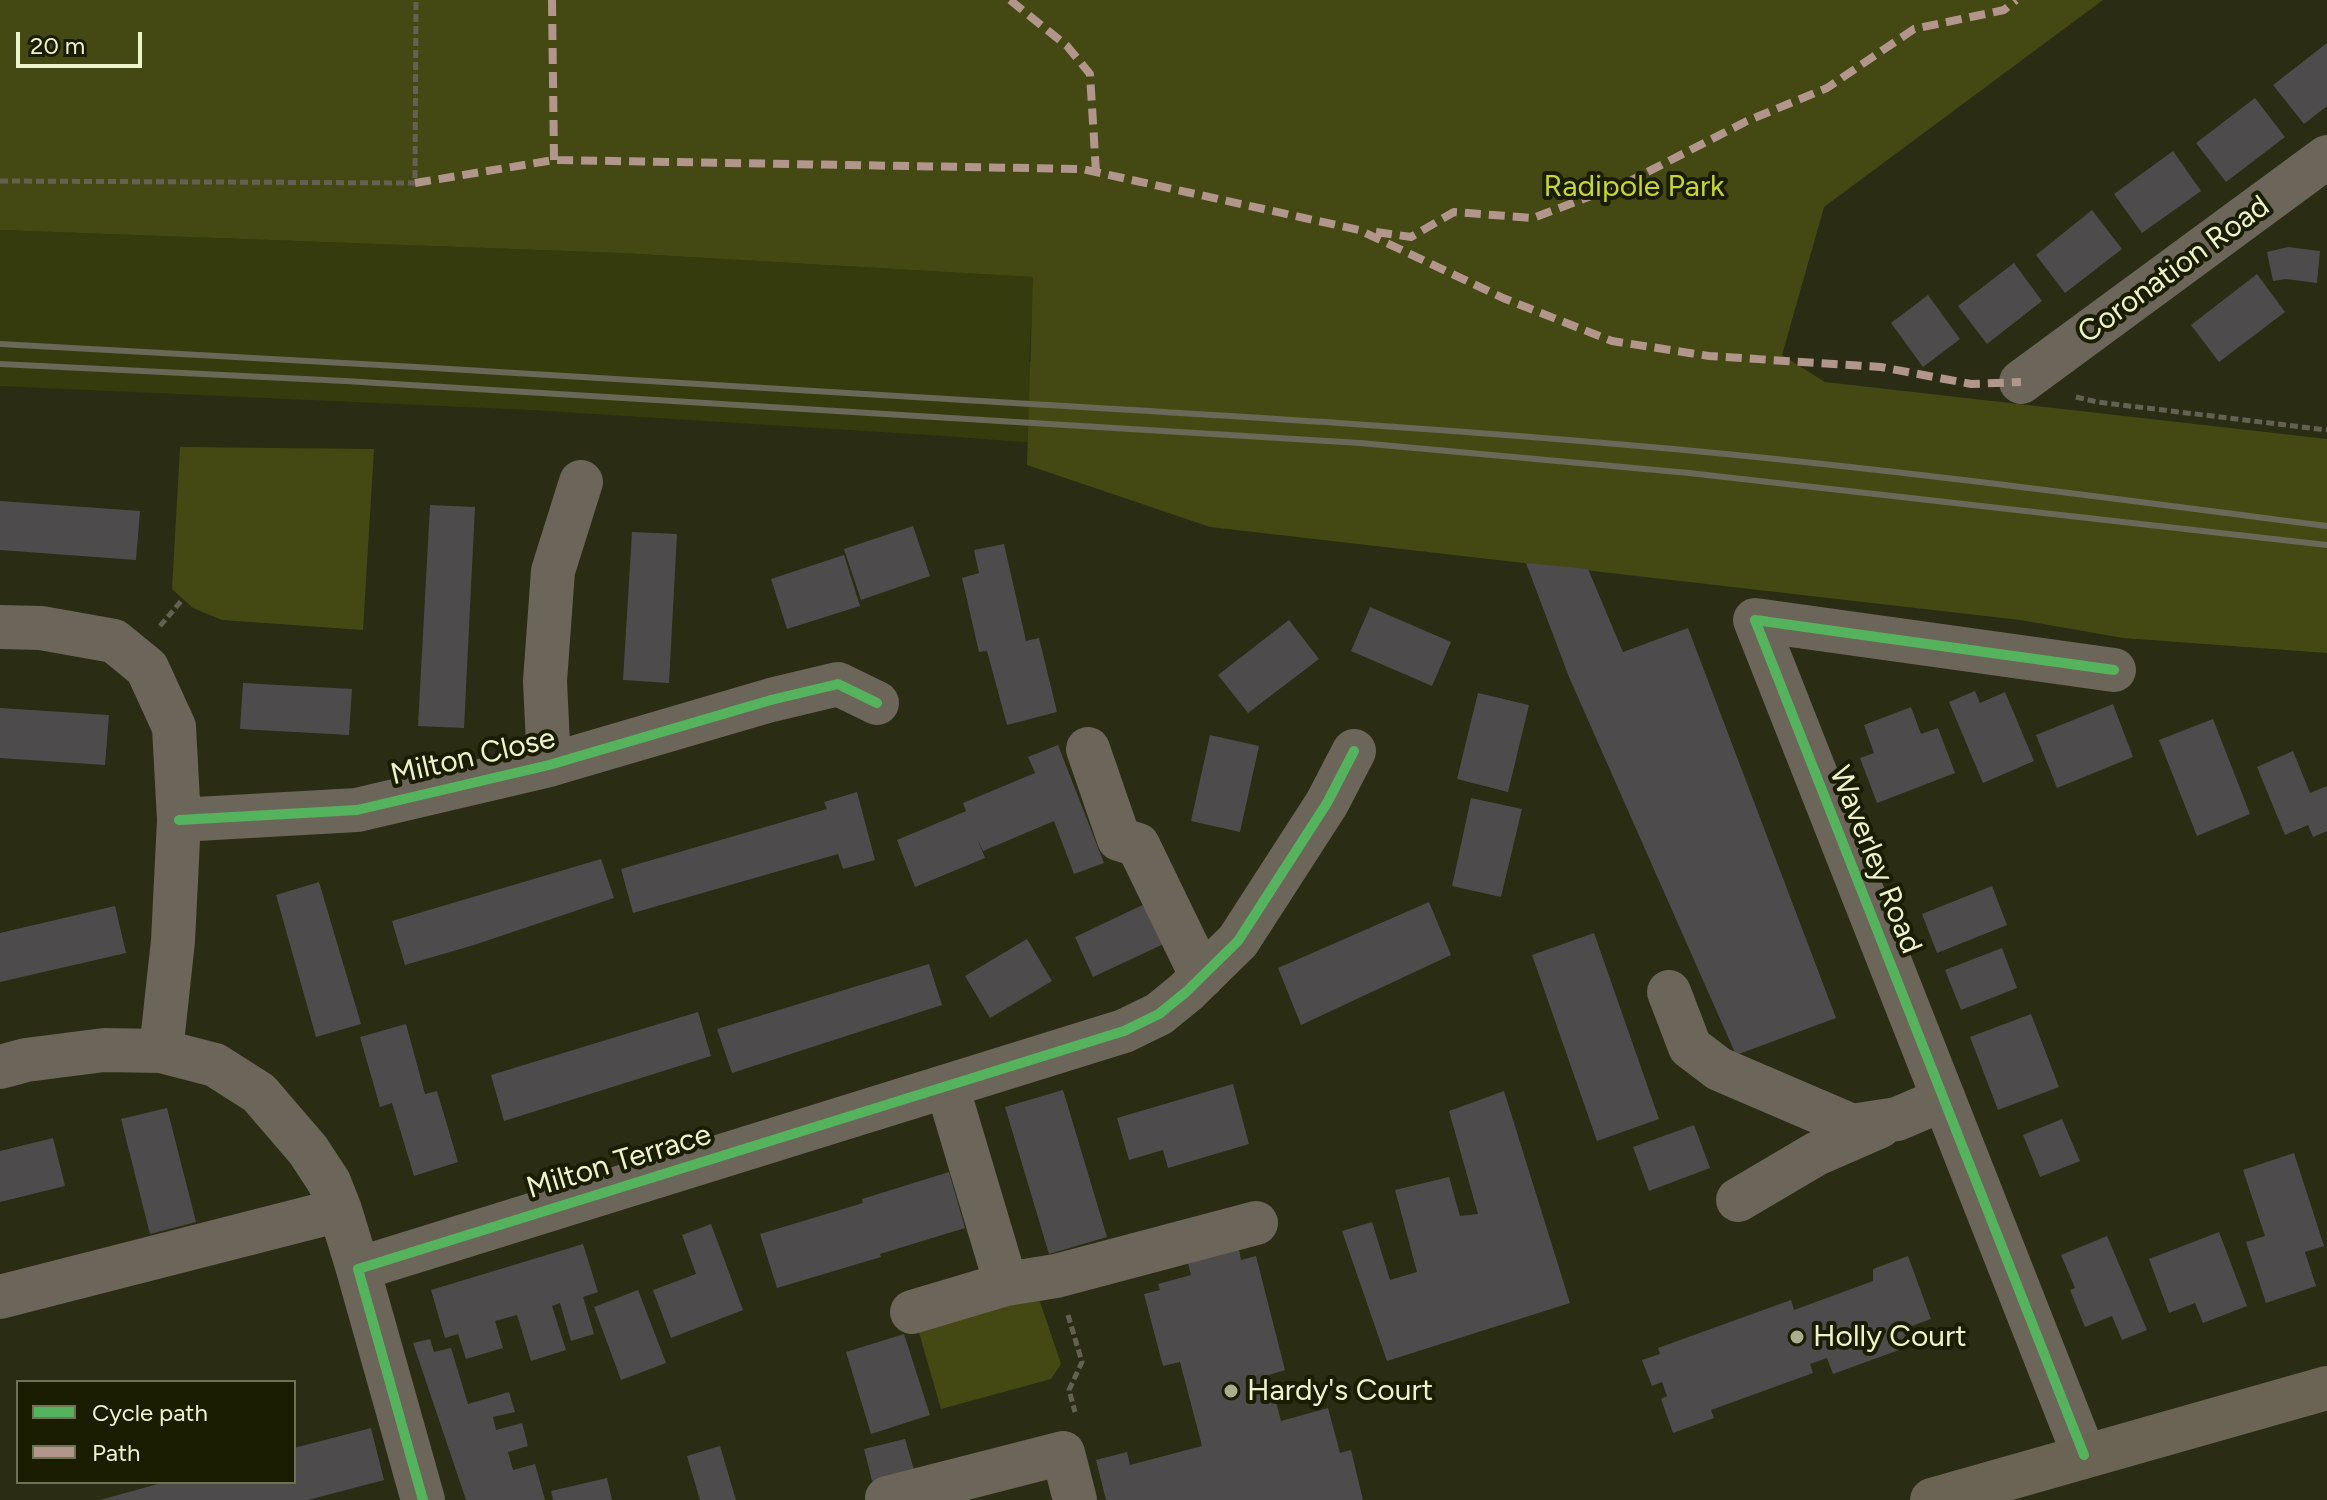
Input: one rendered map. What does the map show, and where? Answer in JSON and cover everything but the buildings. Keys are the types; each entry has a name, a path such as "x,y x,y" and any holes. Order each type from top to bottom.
{"main road":[{"path":"1932,1500 2327,1388"}],"street":[{"name":"Coronation Road","path":"2021,382 2308,190 2327,157"},
{"name":"Milton Close","path":"549,765 545,681 553,571 581,482"},
{"name":"Waverley Road","path":"2084,1455 1755,620 2114,670"},
{"path":"0,627 41,628 114,641 147,668 174,727 179,820 173,941 161,1051"},
{"name":"Milton Close","path":"179,820 357,810 549,765 771,700 838,684 877,703"},
{"path":"1088,749 1119,839 1138,845 1202,977"},
{"name":"Milton Terrace","path":"358,1269 1124,1031 1159,1014 1238,941 1327,803 1354,751"},
{"path":"1669,992 1690,1047 1719,1069 1852,1126 1897,1119"},
{"path":"0,1067 26,1060 104,1050 161,1051 215,1065 259,1093 308,1150 329,1182 358,1269 423,1500"},
{"path":"947,1086 1006,1284"},
{"path":"1738,1200 1816,1154 1944,1099"},
{"path":"0,1297 340,1210"},
{"path":"912,1312 1006,1284 1056,1276 1256,1223"},
{"path":"887,1498 1063,1453 1075,1500"}],"path":[{"path":"0,181 415,183 416,0"},
{"path":"2021,382 2097,402 2327,430"},
{"path":"1056,1276 1082,1362 1069,1390 1076,1418"}],"shaded area":[{"path":"0,230 621,253 1034,277 1029,361 1353,467 944,436 531,410 0,386"}],"green space":[{"name":"Radipole Park","path":"0,0 2103,0 1824,207 1782,355 1825,382 2327,439 2327,653 2123,638 2020,620 1210,527 1027,465 1033,277 621,253 0,230"},
{"path":"180,447 374,449 363,630 222,620 193,608 172,589"},
{"path":"1037,1293 1061,1364 1051,1379 941,1409 918,1329"}],"railway":[{"path":"0,344 457,369 1559,439 1905,473 2327,526"},
{"path":"0,364 345,381 1360,443 1689,473 2327,545"}],"marked path":[{"path":"552,0 554,160"},
{"path":"1010,0 1067,46 1090,74 1096,172"},
{"path":"1376,232 1411,237 1454,212 1533,218 1628,182 1747,121 1827,88 1914,29 2004,10 2016,0"},
{"path":"415,183 554,160 1082,169 1359,230 1503,298 1612,341 1709,356 1881,367 1971,384 2021,382"}],"cycle path":[{"path":"2084,1455 1755,620 2114,670"},
{"path":"179,820 357,810 549,765 771,700 838,684 877,703"},
{"path":"423,1500 358,1269 1124,1031 1159,1014 1238,941 1327,803 1354,751"}],"place":[{"name":"Holly Court","path":"1797,1337"},
{"name":"Hardy's Court","path":"1231,1391"}]}
